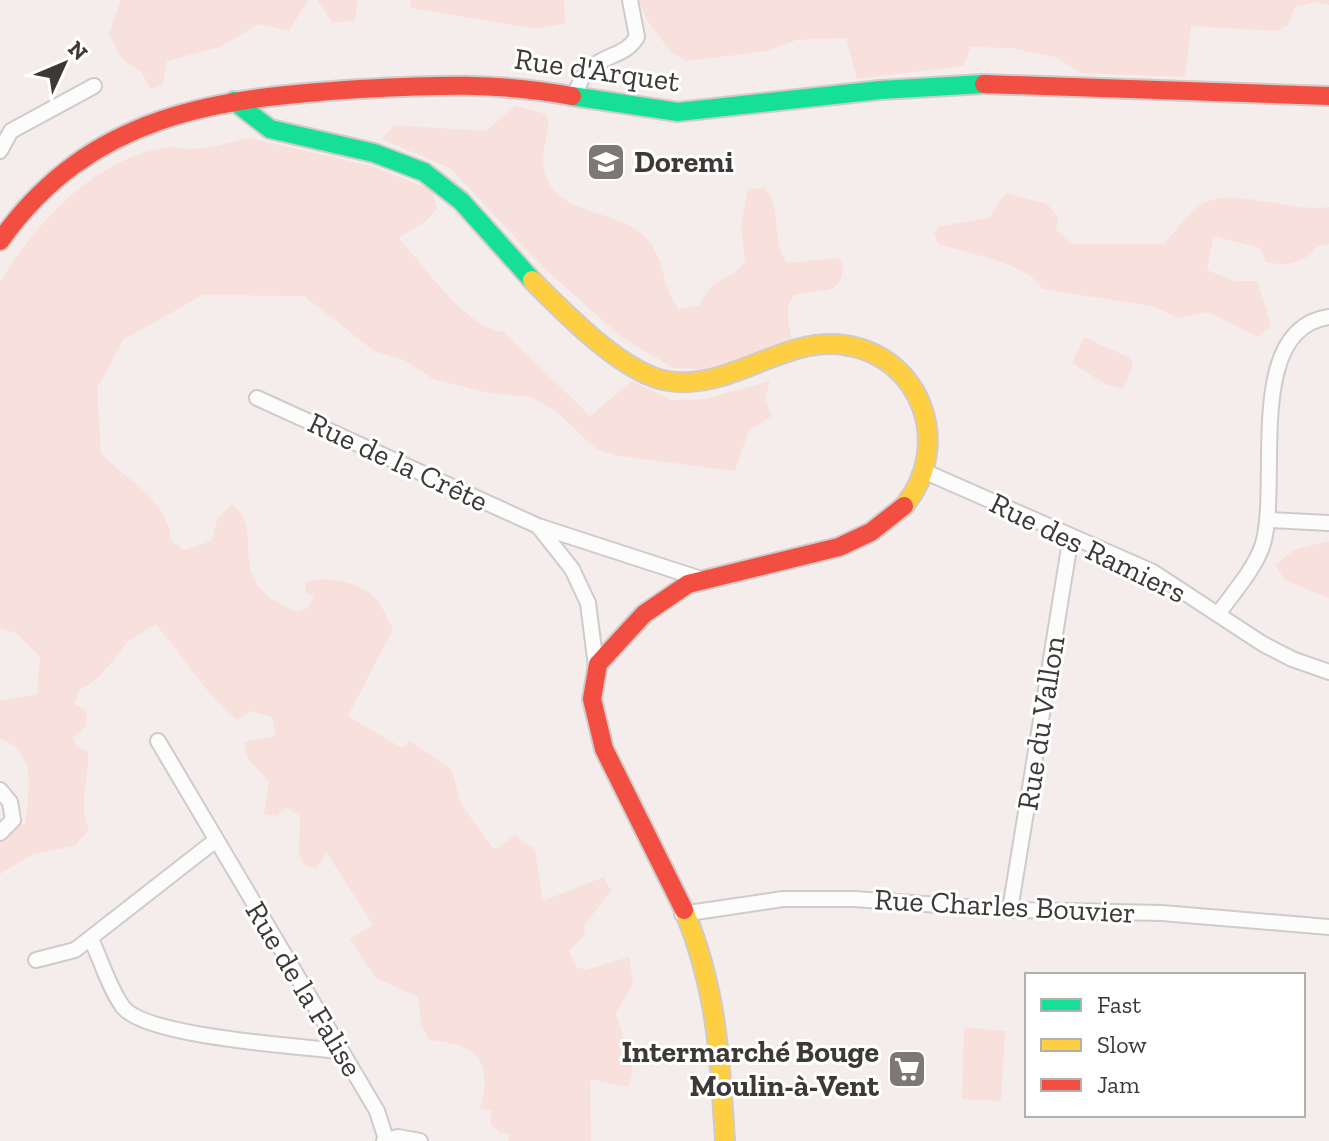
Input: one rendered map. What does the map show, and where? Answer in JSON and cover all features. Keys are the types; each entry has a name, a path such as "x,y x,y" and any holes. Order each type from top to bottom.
{"street":[{"path":"575,96 580,79 587,71 634,43 638,27 630,0"},
{"name":"Rue d'Arquet","path":"0,241 22,210 49,182 129,132 179,112 234,101 355,87 467,83 678,112 880,90 974,84 1329,96"},
{"path":"0,151 11,131 94,86"},
{"path":"234,101 263,127 393,159 436,179 456,196 521,268 589,332 634,366 660,380 693,384 723,381 812,345 837,341 880,354 912,383 925,410 930,437 928,473 916,497 892,520 869,534 802,559 701,579 665,597 624,633 596,666 595,722 610,764 659,855 706,971 713,1001 725,1141"},
{"path":"1218,614 1261,549 1268,520 1273,384 1278,361 1289,341 1306,326 1329,317"},
{"name":"Rue de la Crête","path":"257,398 538,526 629,559 701,579"},
{"name":"Rue des Ramiers","path":"928,473 1153,572 1292,659 1329,672"},
{"path":"1268,520 1329,523"},
{"name":"Rue de la Crête","path":"538,526 572,569 588,603 596,666"},
{"name":"Rue du Vallon","path":"1010,910 1071,536"},
{"name":"Rue de la Falise","path":"158,741 377,1111 385,1140"},
{"path":"0,790 10,802 13,820 0,833"},
{"path":"36,960 75,950 216,840"},
{"name":"Rue Charles Bouvier","path":"682,914 783,899 854,899 1010,910 1162,913 1329,927"},
{"path":"91,939 123,1008 135,1016 165,1029 340,1051"},
{"path":"385,1140 398,1137 420,1141"}],"shaded area":[{"path":"121,0 308,0 289,31 259,24 220,47 167,61 163,84 150,89 141,71 122,59 109,33"},
{"path":"317,0 357,0 355,20 333,23"},
{"path":"410,0 564,0 565,23 537,29 411,8"},
{"path":"638,0 1329,0 1329,5 1316,2 1295,7 1288,25 1276,31 1191,26 1185,77 1081,73 1055,57 1011,48 971,47 963,66 857,79 846,38 796,40 767,51 687,61 671,52 647,20"},
{"path":"515,106 543,113 549,120 543,164 551,186 576,205 638,230 654,249 679,309 700,305 710,288 745,262 741,225 748,189 765,188 770,196 779,245 787,263 838,258 843,262 839,282 828,290 793,296 788,312 792,339 755,360 713,370 673,368 620,336 545,269 450,168 382,139 394,125 486,131"},
{"path":"249,138 372,166 432,190 437,209 426,221 399,238 461,309 490,329 504,332 590,416 632,381 671,400 705,399 770,381 765,398 771,417 749,430 735,471 618,456 596,449 556,411 531,397 488,393 433,379 404,360 374,351 304,296 203,295 124,339 97,388 101,453 154,501 168,525 171,540 184,550 212,541 218,517 232,504 242,515 247,528 251,571 258,586 273,600 298,612 307,608 314,597 306,592 305,583 323,579 353,584 377,600 393,629 348,716 402,748 410,741 452,770 461,804 493,848 498,848 515,835 535,850 543,901 604,877 611,891 584,925 585,935 569,951 576,967 586,970 629,957 633,983 616,1013 633,1071 628,1087 590,1079 591,1141 508,1141 510,1134 500,1133 490,1123 492,1111 480,1109 485,1079 478,1058 460,1046 430,1041 422,1027 418,997 376,978 350,939 373,925 327,853 315,869 303,864 299,852 300,816 286,807 277,816 264,814 269,782 247,757 244,742 276,736 272,717 251,711 237,720 212,696 156,624 127,643 98,677 79,690 75,704 87,711 86,726 72,738 76,746 88,752 84,810 89,829 75,846 33,854 0,874 0,828 25,824 29,787 26,763 20,753 0,739 0,701 37,694 40,657 16,633 0,628 0,282 31,237 50,216 93,178 117,164 143,153 170,147 203,148"},
{"path":"1006,193 1047,204 1058,217 1056,230 1073,244 1164,244 1198,207 1217,199 1231,198 1297,207 1329,207 1329,244 1318,246 1301,260 1281,264 1266,262 1260,248 1213,236 1207,270 1234,281 1257,281 1271,326 1258,337 1208,312 1179,318 1151,306 1042,289 1035,280 1011,266 938,244 934,233 940,226 989,218"},
{"path":"1084,337 1130,358 1133,365 1123,389 1105,384 1072,363"},
{"path":"1329,541 1329,598 1285,580 1275,565 1294,550"},
{"path":"964,1027 1005,1031 1001,1101 962,1099"}],"traffic: fast":[{"path":"572,96 678,112 880,90 984,84"},
{"path":"234,101 270,129 374,153 424,172 461,201 532,280"}],"traffic: slow":[{"path":"532,280 613,354 632,367 668,381 691,382 714,378 800,348 822,344 844,345 871,353 894,366 911,385 922,408 927,432 926,458 919,483 904,506"},
{"path":"684,910 704,968 715,1024 725,1141"}],"traffic: jam":[{"path":"984,84 1329,96"},
{"path":"0,241 35,198 74,165 115,139 160,121 207,108 307,93 414,86 492,87 572,96"},
{"path":"684,910 604,749 592,699 598,664 644,614 688,584 839,547 871,532 904,506"}],"place":[{"name":"Doremi","path":"606,162"},
{"name":"Intermarché Bouge Moulin-à-Vent","path":"907,1069"}]}
